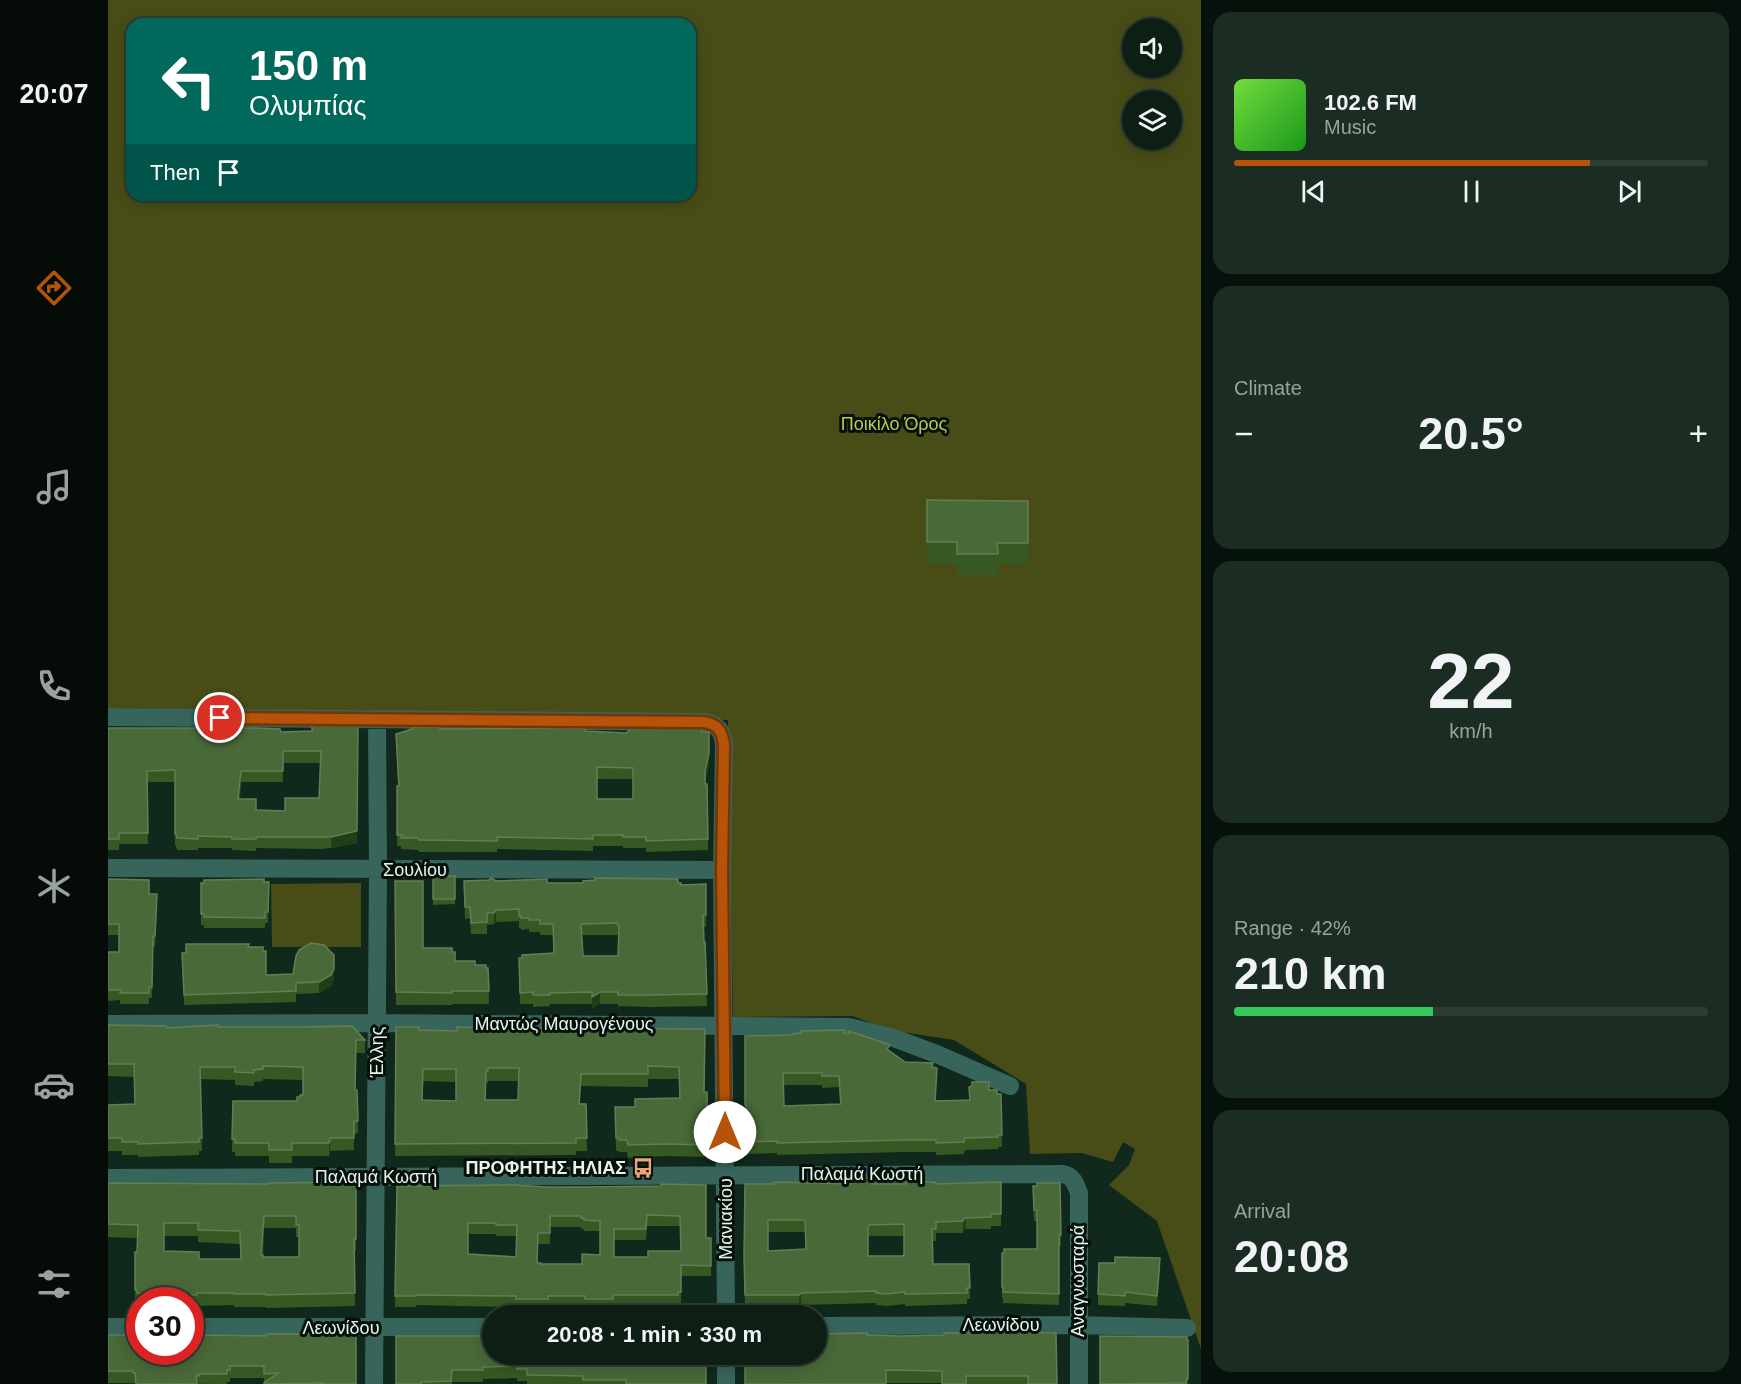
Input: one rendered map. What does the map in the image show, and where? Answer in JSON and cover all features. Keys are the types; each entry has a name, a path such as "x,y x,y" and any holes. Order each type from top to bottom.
{"street":[{"path":"108,717 377,720"},
{"name":"Μανιακίου","path":"377,720 704,722 712,723 723,735 726,1305"},
{"name":"Έλλης","path":"374,1384 377,720"},
{"name":"Σουλίου","path":"108,868 722,870"},
{"name":"Μαντώς Μαυρογένους","path":"108,1024 377,1023 849,1027 871,1031 939,1055 1010,1086"},
{"name":"Παλαμά Κωστή","path":"108,1178 1062,1174 1069,1175 1073,1180"},
{"name":"Αναγνωσταρά","path":"1073,1180 1078,1193 1079,1384"},
{"name":"Λεωνίδου","path":"827,1326 1078,1325 1187,1328"},
{"path":"108,1327 126,1327"},
{"name":"Λεωνίδου","path":"204,1327 482,1328"},
{"path":"726,1365 726,1384"}],"green space":[{"name":"Ποικίλο Όρος","path":"108,0 1201,0 1201,1349 1157,1221 1109,1185 1129,1165 1135,1149 1123,1142 1113,1162 1082,1153 1030,1154 1026,1084 954,1040 889,1030 853,1016 733,1017 728,720 381,711 108,708"},
{"path":"361,883 361,947 272,947 271,884"}],"building":[{"path":"927,500 1028,501 1028,543 997,543 998,554 957,554 957,542 927,542"},
{"path":"312,725 358,725 357,831 331,837 232,839 232,837 198,836 198,839 177,838 175,834 175,770 147,771 148,833 119,833 119,839 108,839 108,728 256,728 280,729 281,732 312,731","holes":["283,751 321,751 319,798 285,798 285,811 256,810 256,799 238,799 241,771 283,771"]},
{"path":"412,727 439,727 440,729 585,728 585,731 626,733 632,728 702,727 702,732 709,732 709,753 705,771 708,839 646,841 646,837 623,837 623,835 593,835 593,839 497,837 497,841 401,838 402,835 397,835 397,786 399,786 396,734 412,729","holes":["597,767 633,768 633,799 597,799"]},
{"path":"455,876 455,899 433,899 433,877"},
{"path":"491,878 496,881 547,879 547,883 583,883 583,881 595,880 595,878 678,879 681,885 706,884 706,915 703,915 707,994 618,995 618,992 600,992 592,997 592,992 550,993 550,995 533,995 533,992 520,993 519,958 522,958 522,955 554,953 553,924 540,924 540,920 521,918 519,909 496,910 494,913 487,913 487,922 471,923 470,907 465,907 464,881","holes":["617,923 619,927 618,956 583,956 581,924"]},
{"path":"108,879 149,880 149,894 157,894 152,987 149,987 149,993 120,993 121,990 108,990 108,952 119,952 119,924 108,924"},
{"path":"264,879 264,882 269,882 268,912 265,912 265,918 204,917 204,914 201,914 201,883 204,883 204,880"},
{"path":"395,881 423,881 423,948 452,948 452,952 455,952 455,961 475,961 475,965 486,965 489,991 396,992"},
{"path":"311,943 324,945 334,955 334,969 331,975 319,982 296,983 296,991 184,995 182,953 186,953 186,944 249,944 248,947 263,947 263,951 266,951 266,975 293,974 299,950"},
{"path":"108,1025 166,1026 167,1028 218,1025 218,1027 352,1026 365,1040 356,1040 355,1090 357,1090 358,1121 354,1121 354,1138 330,1138 329,1143 292,1143 292,1150 269,1150 269,1143 235,1143 235,1139 232,1139 233,1101 297,1101 297,1097 303,1095 303,1067 263,1066 263,1069 254,1070 254,1073 235,1072 235,1067 200,1067 202,1138 199,1138 199,1142 138,1144 138,1142 122,1142 122,1138 108,1138 108,1105 135,1104 134,1064 108,1064"},
{"path":"396,1027 457,1031 457,1027 705,1029 704,1092 707,1092 708,1145 628,1145 627,1140 616,1138 615,1107 635,1107 635,1099 680,1098 679,1067 648,1066 648,1074 581,1074 579,1104 586,1104 587,1138 576,1138 576,1143 395,1144","holes":["488,1068 519,1068 518,1100 485,1100","423,1069 456,1069 456,1101 422,1100"]},
{"path":"845,1030 844,1033 849,1034 849,1031 890,1045 887,1049 905,1062 933,1063 932,1067 937,1068 935,1101 970,1100 969,1087 972,1086 972,1082 989,1082 989,1090 997,1090 997,1094 1001,1094 1002,1135 965,1138 964,1142 936,1143 936,1140 748,1142 745,1105 745,1036 792,1035 801,1033 801,1031","holes":["783,1073 822,1073 822,1076 839,1076 841,1104 784,1106"]},
{"path":"851,1178 871,1178 871,1184 1001,1182 1001,1214 991,1214 991,1217 966,1218 963,1221 936,1222 936,1229 932,1229 933,1264 969,1264 970,1288 967,1288 967,1293 886,1294 876,1293 876,1291 745,1295 745,1184 774,1184 774,1182 851,1184","holes":["768,1220 805,1220 806,1249 768,1251","904,1224 904,1255 868,1256 869,1225"]},
{"path":"356,1182 355,1293 266,1295 204,1293 204,1287 135,1287 138,1225 108,1224 108,1183","holes":["264,1216 296,1216 296,1225 299,1225 299,1257 263,1257 261,1255","164,1223 198,1223 198,1230 240,1231 241,1259 199,1259 199,1252 164,1251"]},
{"path":"1037,1183 1060,1183 1059,1294 1003,1292 1002,1253 1004,1249 1037,1249 1037,1210 1034,1210 1033,1186 1037,1186"},
{"path":"662,1184 706,1185 706,1238 711,1238 711,1266 681,1265 681,1292 678,1292 678,1295 613,1295 613,1299 585,1299 585,1296 516,1299 516,1296 395,1296 397,1186 660,1186","holes":["647,1215 680,1216 681,1251 648,1251 648,1257 614,1257 614,1229 646,1229","550,1216 581,1216 584,1220 600,1221 600,1255 582,1254 582,1264 537,1263 538,1233 550,1233","468,1223 517,1225 516,1257 468,1254"]},
{"path":"1115,1257 1160,1258 1157,1296 1125,1292 1125,1296 1098,1294 1099,1263 1115,1263"},
{"path":"971,1331 1056,1333 1057,1384 1028,1384 1028,1376 966,1376 966,1384 942,1384 942,1371 886,1370 886,1384 745,1384 745,1365 827,1365 827,1334 867,1333 867,1335 901,1336 971,1333"},
{"path":"266,1334 356,1334 356,1384 264,1384 278,1373 264,1374 264,1366 230,1366 227,1374 199,1374 196,1376 197,1384 136,1384 133,1371 108,1371 108,1335 126,1335 126,1365 204,1365 204,1335 266,1336"},
{"path":"396,1336 482,1336 482,1365 706,1365 706,1384 626,1384 626,1380 583,1380 583,1376 527,1375 527,1369 517,1369 517,1366 483,1367 483,1370 452,1370 451,1381 396,1384"},
{"path":"1100,1336 1187,1337 1188,1379 1186,1383 1100,1384"}],"place":[{"name":"ΠΡΟΦΗΤΗΣ ΗΛΙΑΣ","path":"643,1168"}],"route":[{"path":"220,718 712,723 723,735 724,746 722,870 725,1132"}]}
